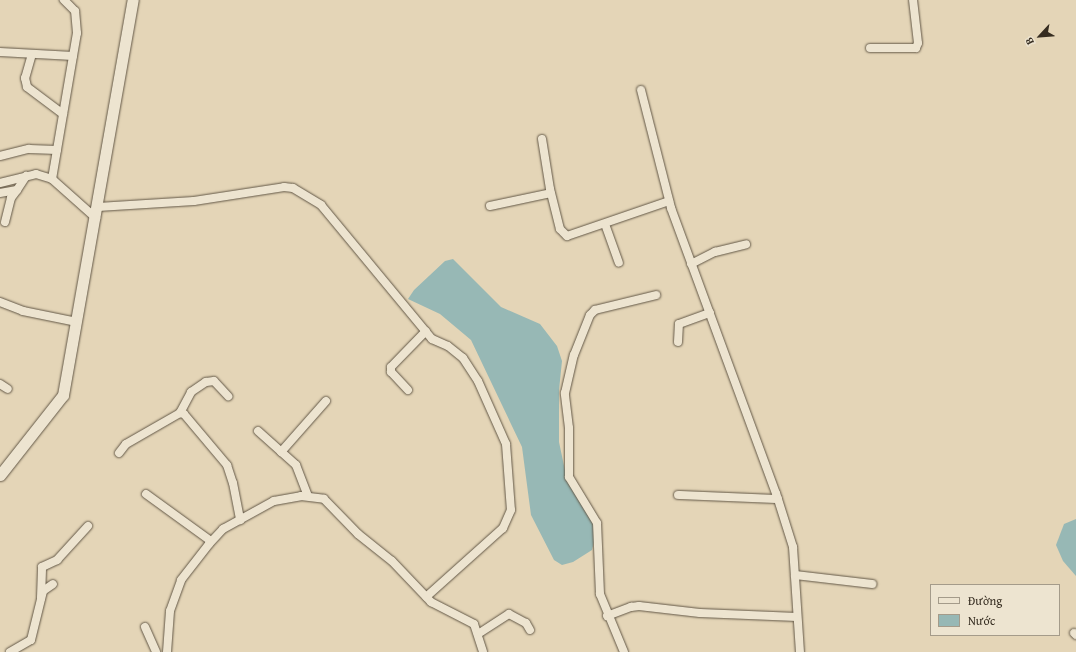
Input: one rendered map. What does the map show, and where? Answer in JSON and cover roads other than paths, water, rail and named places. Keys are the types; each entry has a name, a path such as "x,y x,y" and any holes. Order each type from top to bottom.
{"main road":[{"path":"0,475 64,395 133,0"}],"street":[{"path":"52,179 73,56 76,15 73,6 64,0"},
{"path":"870,48 916,48 918,43 913,0"},
{"path":"0,52 73,56"},
{"path":"32,54 25,78 27,88 63,114"},
{"path":"641,90 669,201 778,499 793,547 800,652"},
{"path":"542,139 551,193 560,229 567,236 669,201"},
{"path":"0,156 28,149 57,150"},
{"path":"0,183 36,174 52,179 96,218"},
{"path":"5,222 11,198 26,176"},
{"path":"98,207 194,200 284,187 293,188 321,205 432,339 448,346 463,358 478,381 506,444 511,504 509,518 503,528 426,597"},
{"path":"0,192 16,190"},
{"path":"490,206 551,193"},
{"path":"605,224 619,263"},
{"path":"691,264 716,252 746,244"},
{"path":"624,652 607,616 600,594 597,523 569,478 569,428 565,393 574,355 590,315 595,310 656,295"},
{"path":"0,302 23,312 77,322"},
{"path":"678,342 679,324 710,313"},
{"path":"408,390 391,372 391,367 426,331"},
{"path":"119,452 126,444 180,413 191,392 206,382 214,381 228,396"},
{"path":"0,384 8,389"},
{"path":"281,452 326,401"},
{"path":"180,413 197,427 227,465 234,483 240,520"},
{"path":"258,431 296,465 308,496"},
{"path":"146,494 212,541"},
{"path":"678,495 778,499"},
{"path":"167,652 170,611 181,580 212,541 223,529 274,500 308,496 324,498 358,534 392,561 431,602 474,624 483,652"},
{"path":"41,598 42,567 57,560 88,526"},
{"path":"795,575 872,584"},
{"path":"10,652 31,640 43,590 53,584"},
{"path":"607,616 631,607 639,606 700,613 797,616"},
{"path":"478,634 509,614 526,623 530,630"},
{"path":"145,627 156,652"}],"water":[{"path":"453,259 501,307 540,324 557,346 562,361 559,390 559,442 567,480 591,514 595,538 592,550 573,562 562,565 554,560 531,515 522,447 471,340 440,314 408,299 414,290 445,261"},
{"path":"1076,519 1076,576 1063,561 1056,545 1064,524"}]}
